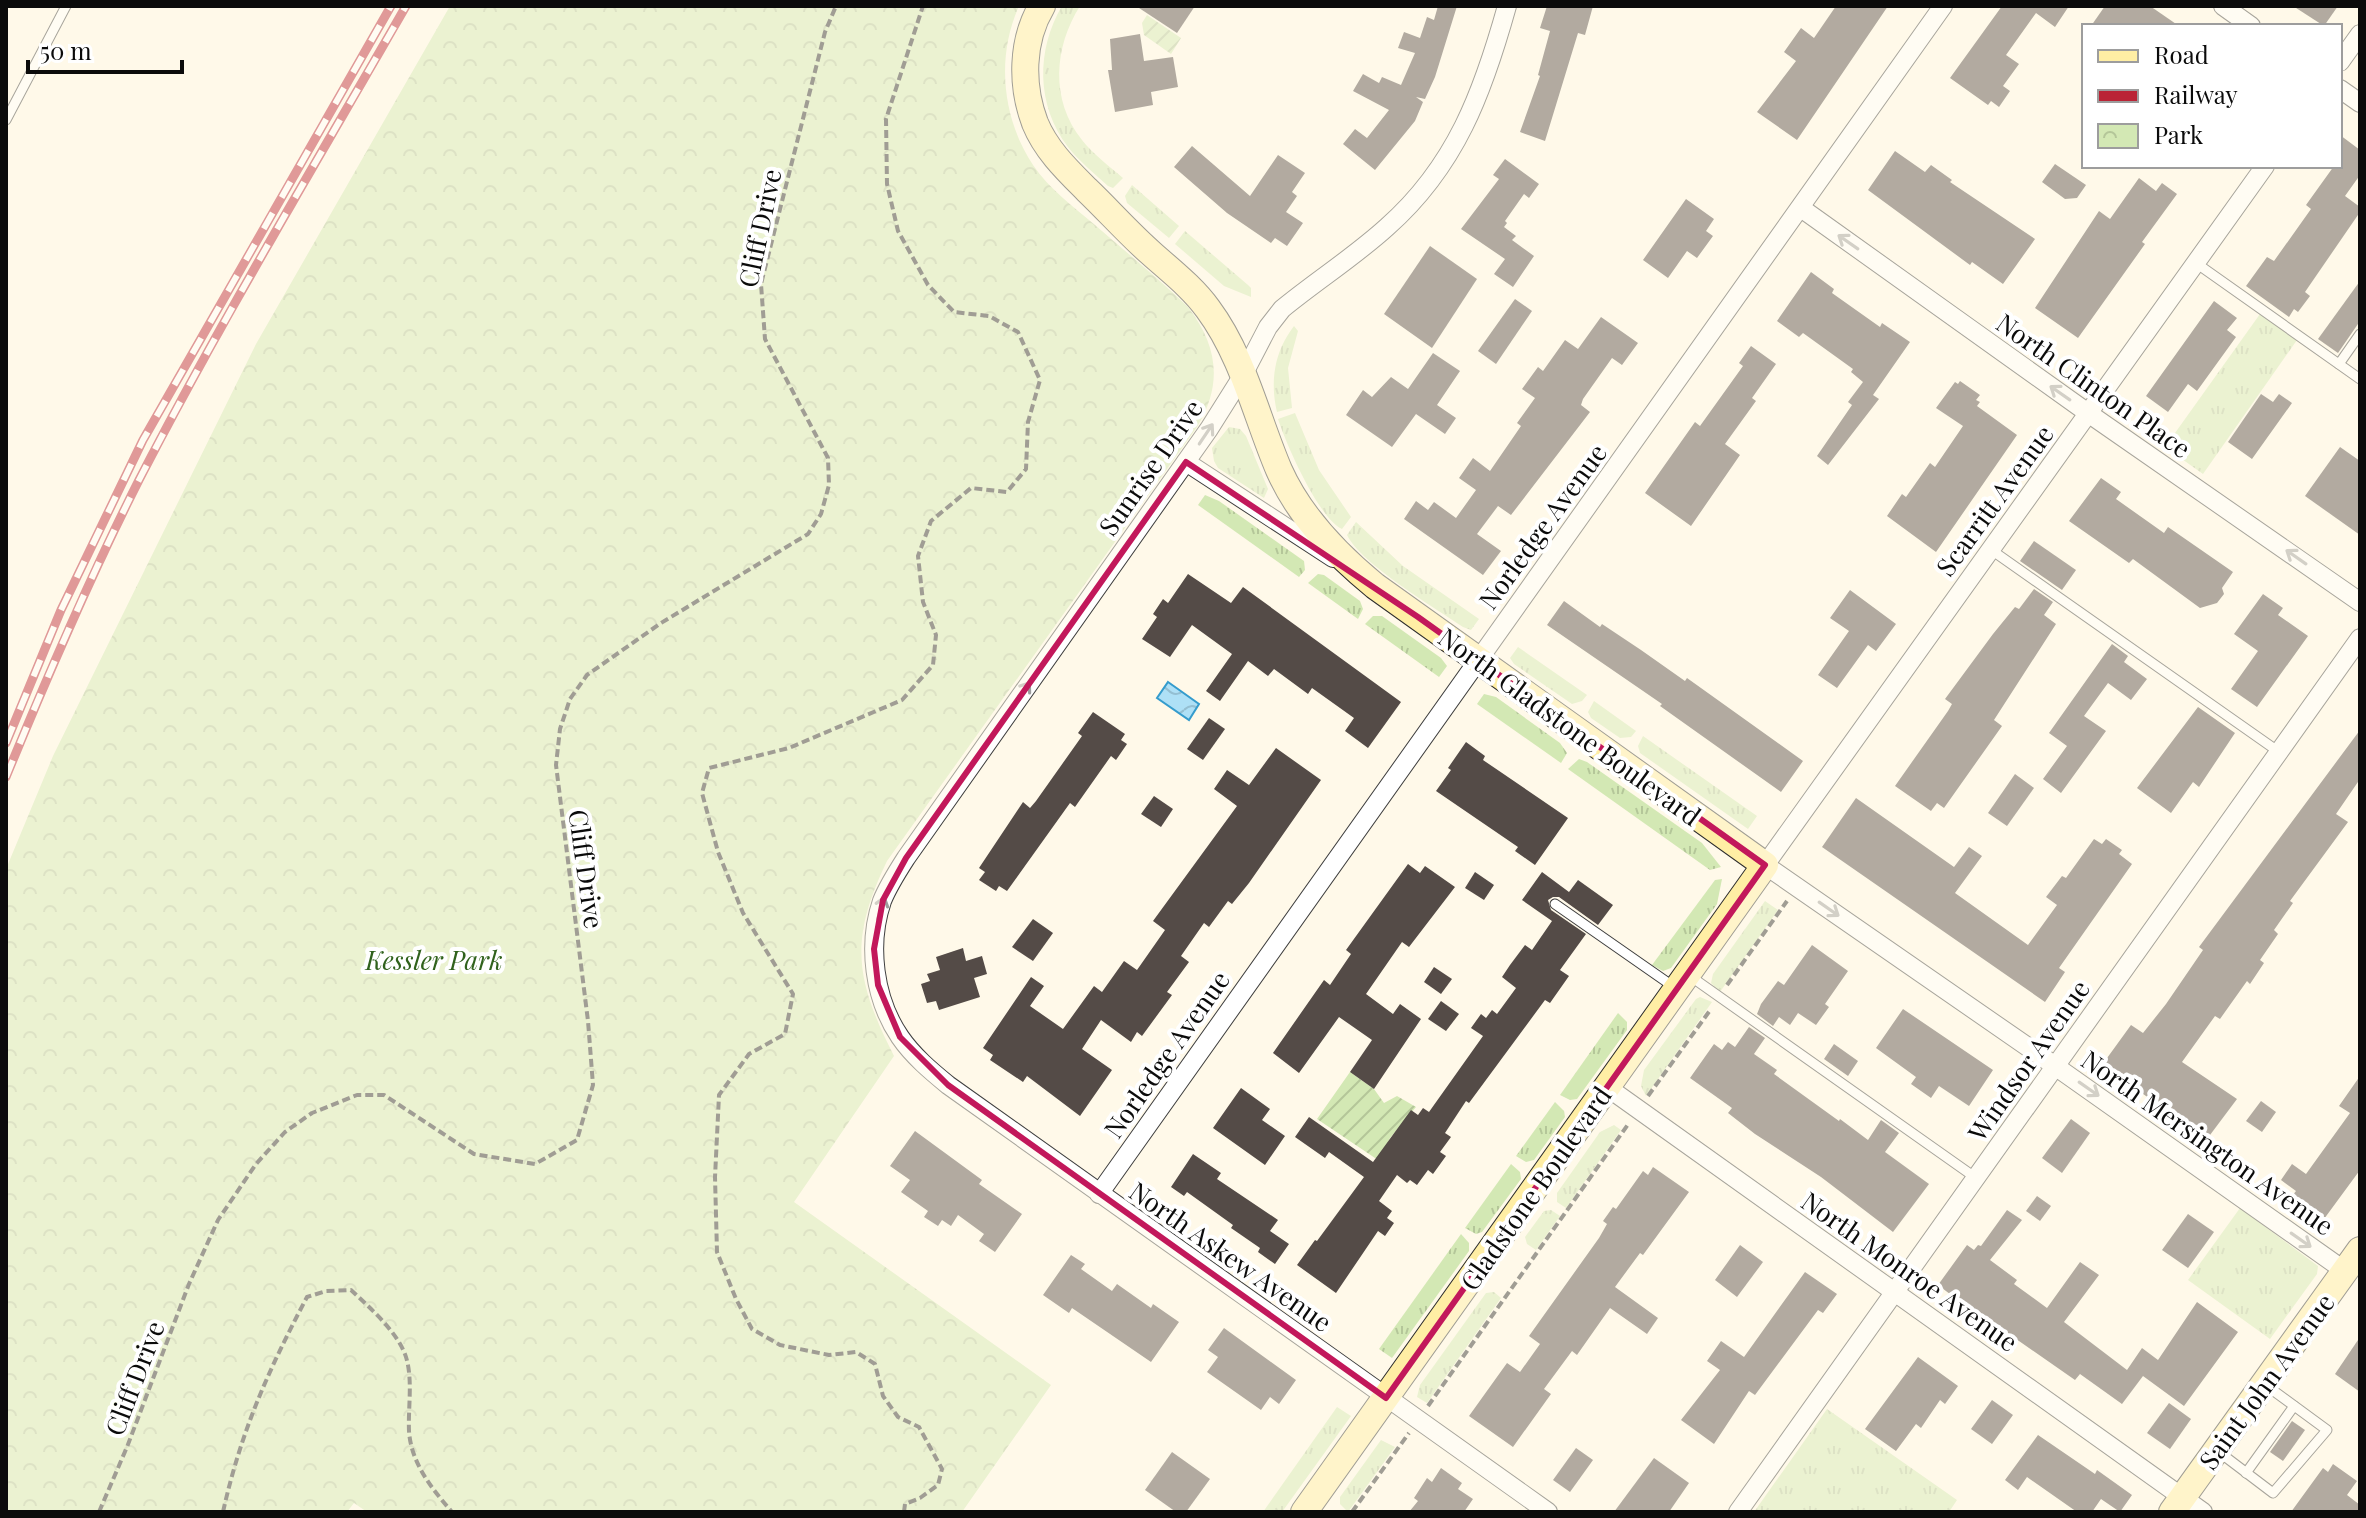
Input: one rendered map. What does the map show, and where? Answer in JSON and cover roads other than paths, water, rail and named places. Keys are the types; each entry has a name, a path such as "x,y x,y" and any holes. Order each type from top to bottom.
{"street":[{"path":"1042,6 1027,42 1025,70 1028,101 1046,144 1061,164 1120,225 1206,306 1223,330 1243,375"},
{"name":"Sunrise Drive","path":"878,985 874,949 876,926 894,877 1186,462 1243,375 1268,327 1282,309 1390,225 1439,170 1457,143 1482,89 1507,6"},
{"name":"Norledge Avenue","path":"1099,1194 1943,6"},
{"path":"2223,6 2248,24"},
{"path":"2342,59 2360,34"},
{"path":"2342,90 2360,103"},
{"name":"Scarritt Avenue","path":"1765,865 2264,168"},
{"name":"North Clinton Place","path":"1801,208 2360,602"},
{"name":"North Gladstone Boulevard","path":"1243,375 1281,473 1300,507 1332,546 1375,586"},
{"name":"North Gladstone Boulevard","path":"1186,462 1375,586 1765,865"},
{"name":"Windsor Avenue","path":"1738,1512 2360,638"},
{"name":"Gladstone Boulevard","path":"1304,1512 1765,865"},
{"name":"North Mersington Avenue","path":"1765,865 2056,1066 2352,1260"},
{"name":"North Askew Avenue","path":"878,985 900,1037 923,1063 979,1109 1548,1512"},
{"name":"North Monroe Avenue","path":"1607,1087 1895,1292 2186,1507"},
{"name":"Saint John Avenue","path":"2186,1507 2217,1450 2352,1260"}],"lane":[{"path":"6,120 66,6"},
{"path":"2196,263 2360,379"},
{"path":"2339,364 2360,334"},
{"path":"1990,549 2279,752"},
{"path":"1555,904 1682,981 1719,996 1976,1178"},
{"path":"2217,1450 2273,1493 2327,1430 2264,1384"},
{"path":"2246,1473 2294,1406"}],"water":[{"path":"1168,682 1199,704 1189,720 1157,698"}],"railway":[{"path":"6,743 61,610 143,440 391,6"},
{"path":"6,777 103,553 139,480 236,301 406,6"}],"park label":[{"name":"Kessler Park","path":"434,959"}]}
